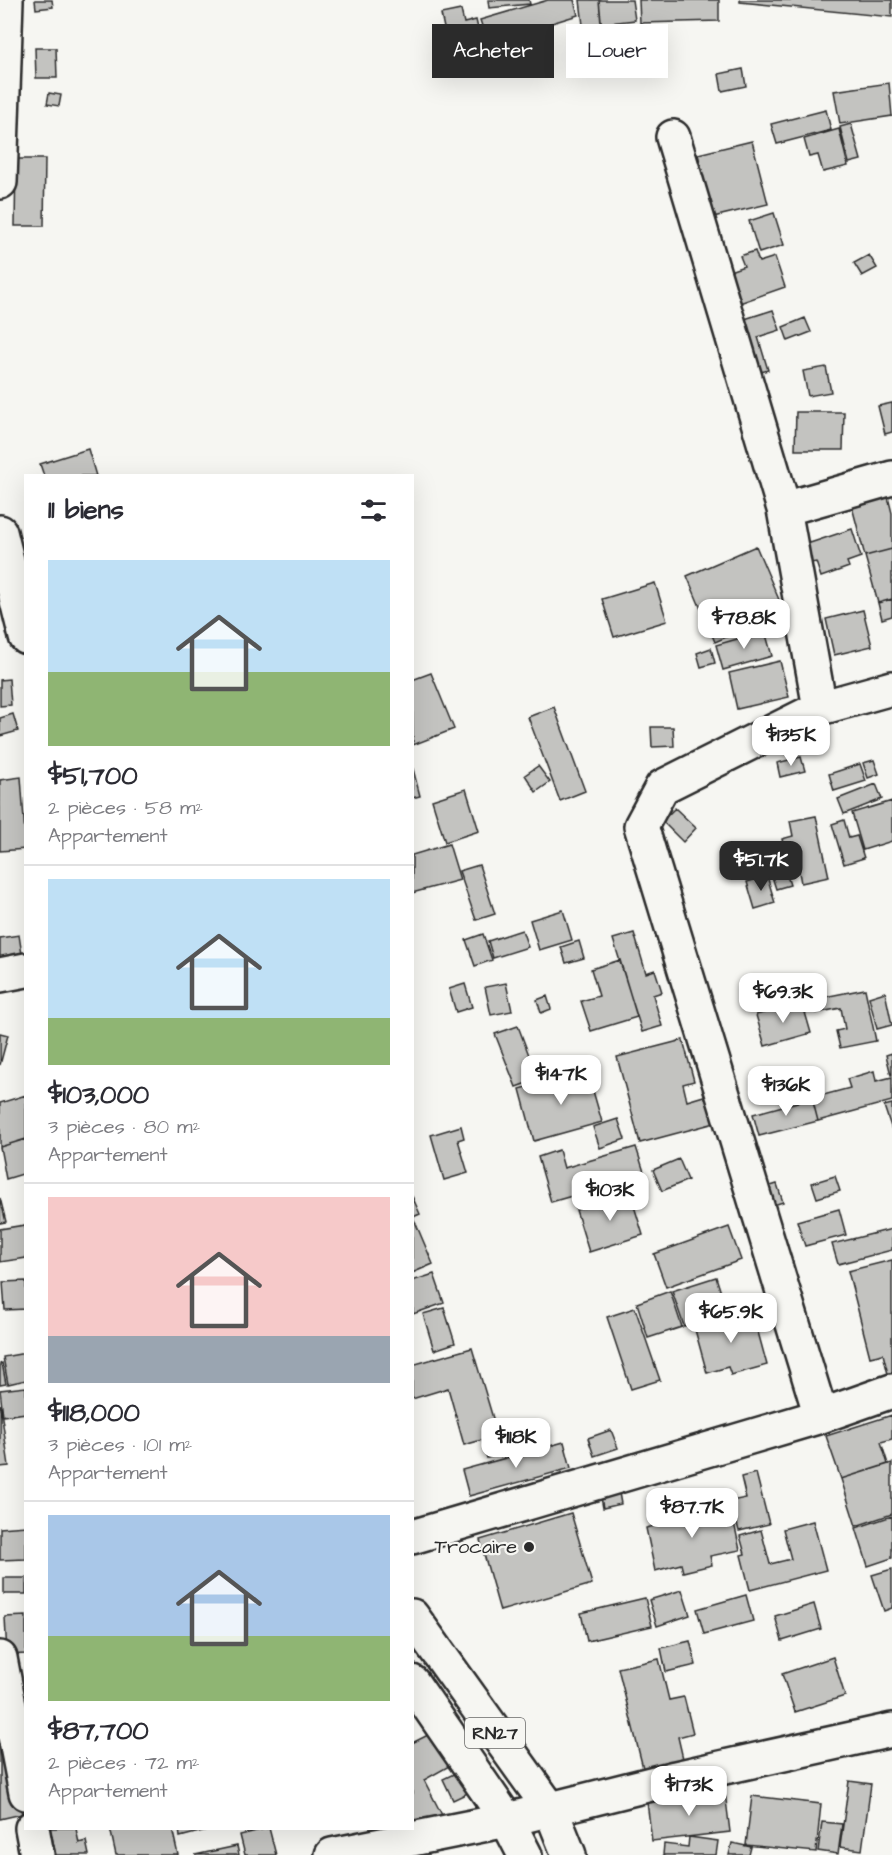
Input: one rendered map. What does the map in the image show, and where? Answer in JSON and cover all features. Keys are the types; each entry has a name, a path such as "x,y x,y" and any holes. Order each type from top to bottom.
{"street":[{"path":"0,182 6,0"},
{"path":"673,136 784,509 820,708"},
{"path":"784,509 892,478"},
{"path":"0,532 24,629"},
{"path":"821,1416 641,826 662,787 820,708 892,688"},
{"path":"0,975 24,970"},
{"path":"414,1536 821,1416 892,1391"},
{"name":"RN27","path":"414,1619 550,1810 569,1855"},
{"path":"0,1658 24,1783"},
{"name":"RN27","path":"414,1685 507,1820 525,1855"},
{"path":"335,1848 507,1820 675,1778 892,1730"},
{"path":"32,1830 37,1855"}],"building":[{"path":"35,0 52,0 53,7 36,9"},
{"path":"488,0 529,0 530,4 489,8"},
{"path":"548,0 574,0 578,15 549,24 481,24 480,20"},
{"path":"580,0 599,0 601,24 583,24"},
{"path":"599,0 632,0 635,20 601,24"},
{"path":"639,0 719,0 719,21 640,23"},
{"path":"740,0 892,0 892,17 740,2"},
{"path":"461,10 464,23 476,20 477,24 443,24 441,14"},
{"path":"35,48 56,48 57,78 36,78"},
{"path":"743,69 746,86 722,91 719,74"},
{"path":"889,83 892,116 840,124 834,91"},
{"path":"49,93 61,95 59,106 47,104"},
{"path":"826,110 831,130 777,144 771,124"},
{"path":"851,124 861,160 849,163 840,127"},
{"path":"839,129 848,166 823,172 818,155 809,157 804,139"},
{"path":"752,141 768,204 713,217 698,154"},
{"path":"16,159 45,159 44,226 15,226"},
{"path":"774,213 784,245 759,253 749,221"},
{"path":"755,251 759,262 775,257 785,287 731,306 721,274 744,266 740,256"},
{"path":"869,255 877,268 862,276 854,263"},
{"path":"773,310 780,330 758,337 768,370 747,376 732,323"},
{"path":"805,318 811,332 788,341 783,327"},
{"path":"826,367 831,392 808,396 803,371"},
{"path":"892,403 892,432 885,434 878,406"},
{"path":"796,412 844,412 843,450 795,450"},
{"path":"88,449 95,474 43,474 40,464"},
{"path":"887,493 892,513 892,549 865,556 851,503"},
{"path":"852,529 861,557 847,562 849,567 821,577 816,562 811,563 804,545"},
{"path":"756,546 780,602 726,625 731,635 715,642 687,576"},
{"path":"892,549 892,599 878,603 865,556"},
{"path":"655,583 667,621 614,637 602,599"},
{"path":"892,599 892,616 882,619 878,603"},
{"path":"863,610 872,646 834,655 826,619"},
{"path":"765,631 772,656 723,670 716,645"},
{"path":"711,648 715,663 701,667 697,653"},
{"path":"780,661 789,697 737,709 729,673"},
{"path":"431,673 454,729 414,745 414,679"},
{"path":"9,679 11,705 0,706 0,680"},
{"path":"554,707 585,791 560,801 528,717"},
{"path":"13,714 18,731 0,736 0,718"},
{"path":"651,727 673,727 674,746 652,747"},
{"path":"801,757 805,771 780,777 777,763"},
{"path":"874,760 879,774 868,778 863,763"},
{"path":"860,764 866,781 834,791 829,774"},
{"path":"538,766 550,782 536,792 525,775"},
{"path":"414,773 420,796 414,798"},
{"path":"21,777 24,849 0,851 0,780"},
{"path":"876,784 882,799 844,814 838,799"},
{"path":"466,789 479,831 445,842 432,800"},
{"path":"892,801 892,841 863,850 852,813"},
{"path":"675,808 696,828 683,842 662,821"},
{"path":"816,816 829,877 801,883 796,856 786,858 782,839 793,836 790,821"},
{"path":"844,820 849,838 857,836 864,858 844,864 832,824"},
{"path":"449,844 460,880 414,892 414,854"},
{"path":"783,863 790,885 776,889 769,867"},
{"path":"479,865 495,914 476,920 459,871"},
{"path":"767,876 775,903 755,909 747,882"},
{"path":"563,910 572,940 539,950 530,920"},
{"path":"522,930 528,947 493,958 488,941"},
{"path":"634,933 646,973 655,970 662,992 653,995 662,1026 642,1032 613,939"},
{"path":"483,934 492,960 475,966 466,940"},
{"path":"19,935 23,961 0,965 0,938"},
{"path":"579,941 584,958 566,963 561,947"},
{"path":"620,960 637,1017 591,1031 581,1001 599,996 591,969"},
{"path":"506,983 512,1011 491,1015 485,987"},
{"path":"465,984 472,1007 456,1012 449,989"},
{"path":"865,989 876,1041 840,1048 836,1031 845,1029 841,1008 816,1013 814,999"},
{"path":"885,992 892,1025 877,1029 869,997"},
{"path":"547,996 551,1009 541,1013 537,1000"},
{"path":"802,1002 811,1033 765,1046 756,1015"},
{"path":"518,1026 538,1079 516,1087 495,1034"},
{"path":"0,1033 8,1035 0,1065"},
{"path":"683,1040 694,1081 683,1084 687,1101 707,1095 715,1123 640,1143 617,1057"},
{"path":"892,1053 892,1075 891,1075 886,1055"},
{"path":"587,1070 602,1122 534,1141 520,1089"},
{"path":"874,1071 876,1081 892,1077 892,1101 818,1121 812,1098 850,1088 847,1079"},
{"path":"24,1096 24,1140 0,1147 0,1103"},
{"path":"812,1098 818,1121 759,1136 753,1114"},
{"path":"892,1104 892,1130 884,1106"},
{"path":"618,1119 625,1139 600,1148 593,1127"},
{"path":"461,1126 464,1138 458,1140 468,1173 444,1180 431,1135"},
{"path":"24,1140 24,1174 6,1179 0,1147"},
{"path":"636,1147 645,1175 551,1202 538,1157 559,1150 564,1168"},
{"path":"679,1159 688,1180 662,1191 653,1170"},
{"path":"835,1176 840,1191 817,1198 812,1183"},
{"path":"777,1184 783,1202 767,1207 761,1189"},
{"path":"630,1193 643,1235 589,1252 576,1210"},
{"path":"0,1198 6,1222 0,1223"},
{"path":"414,1200 420,1214 414,1217"},
{"path":"839,1209 846,1235 805,1246 797,1221"},
{"path":"414,1219 433,1264 414,1272"},
{"path":"24,1225 24,1258 0,1262 0,1229"},
{"path":"729,1227 741,1260 666,1287 654,1254"},
{"path":"892,1229 892,1250 838,1264 832,1244"},
{"path":"892,1260 892,1373 888,1374 883,1354 870,1357 848,1271"},
{"path":"434,1274 444,1303 414,1314 414,1280"},
{"path":"716,1277 722,1296 713,1299 718,1315 684,1326 672,1291"},
{"path":"24,1281 24,1309 5,1310 3,1282"},
{"path":"670,1291 682,1327 648,1338 637,1303"},
{"path":"444,1308 455,1343 434,1350 423,1314"},
{"path":"635,1308 660,1380 631,1389 607,1317"},
{"path":"752,1310 767,1365 731,1375 728,1367 707,1373 694,1326"},
{"path":"472,1348 498,1435 494,1436 500,1454 487,1458 482,1440 464,1445 448,1388 414,1398 414,1364"},
{"path":"24,1353 24,1380 8,1384 3,1357"},
{"path":"2,1363 6,1384 0,1385 0,1364"},
{"path":"24,1387 24,1413 3,1416 0,1390"},
{"path":"0,1404 9,1466 0,1467"},
{"path":"892,1415 892,1439 881,1442 888,1464 841,1479 826,1436"},
{"path":"611,1430 618,1448 594,1456 588,1438"},
{"path":"564,1442 571,1468 469,1496 462,1470"},
{"path":"892,1463 892,1514 856,1526 841,1479"},
{"path":"756,1473 769,1524 739,1531 731,1501 746,1498 741,1477"},
{"path":"618,1487 621,1504 603,1508 600,1492"},
{"path":"707,1505 710,1514 731,1509 740,1550 710,1556 712,1565 683,1572 681,1564 655,1571 646,1528 666,1523 664,1515"},
{"path":"571,1513 592,1584 500,1611 480,1540"},
{"path":"892,1516 892,1558 868,1566 856,1528"},
{"path":"813,1521 826,1570 750,1590 741,1555 745,1554 740,1536 761,1530 770,1564 791,1559 783,1529"},
{"path":"24,1526 24,1559 0,1560 0,1528"},
{"path":"892,1569 892,1608 884,1611 872,1575"},
{"path":"4,1578 24,1578 24,1594 4,1594"},
{"path":"682,1590 690,1615 657,1626 649,1600"},
{"path":"746,1595 753,1621 704,1634 697,1609"},
{"path":"645,1598 652,1626 587,1641 581,1613"},
{"path":"814,1604 821,1629 782,1641 775,1616"},
{"path":"24,1616 24,1654 7,1655 5,1617"},
{"path":"690,1641 696,1665 666,1672 661,1648"},
{"path":"833,1657 845,1696 795,1712 782,1674"},
{"path":"659,1659 669,1700 684,1697 693,1733 678,1737 684,1763 644,1772 618,1668"},
{"path":"0,1724 22,1814 0,1819"},
{"path":"434,1732 451,1765 424,1780 443,1817 414,1827 414,1742"},
{"path":"460,1771 470,1792 453,1800 443,1779"},
{"path":"849,1781 871,1784 862,1850 840,1847"},
{"path":"725,1792 730,1832 652,1841 647,1802"},
{"path":"752,1796 821,1804 816,1852 746,1845"},
{"path":"822,1822 842,1824 838,1854 818,1851"},
{"path":"50,1830 76,1830 79,1843 86,1841 89,1855 56,1855"},
{"path":"110,1830 172,1830 178,1855 116,1855"},
{"path":"179,1830 207,1830 180,1837"},
{"path":"270,1830 276,1855 245,1855 240,1835"},
{"path":"689,1837 718,1841 716,1855 663,1855 664,1844 688,1847"},
{"path":"732,1843 751,1847 749,1855 729,1855"},
{"path":"237,1846 239,1855 195,1855"}],"place":[{"name":"Trocaire","path":"529,1547"}]}
